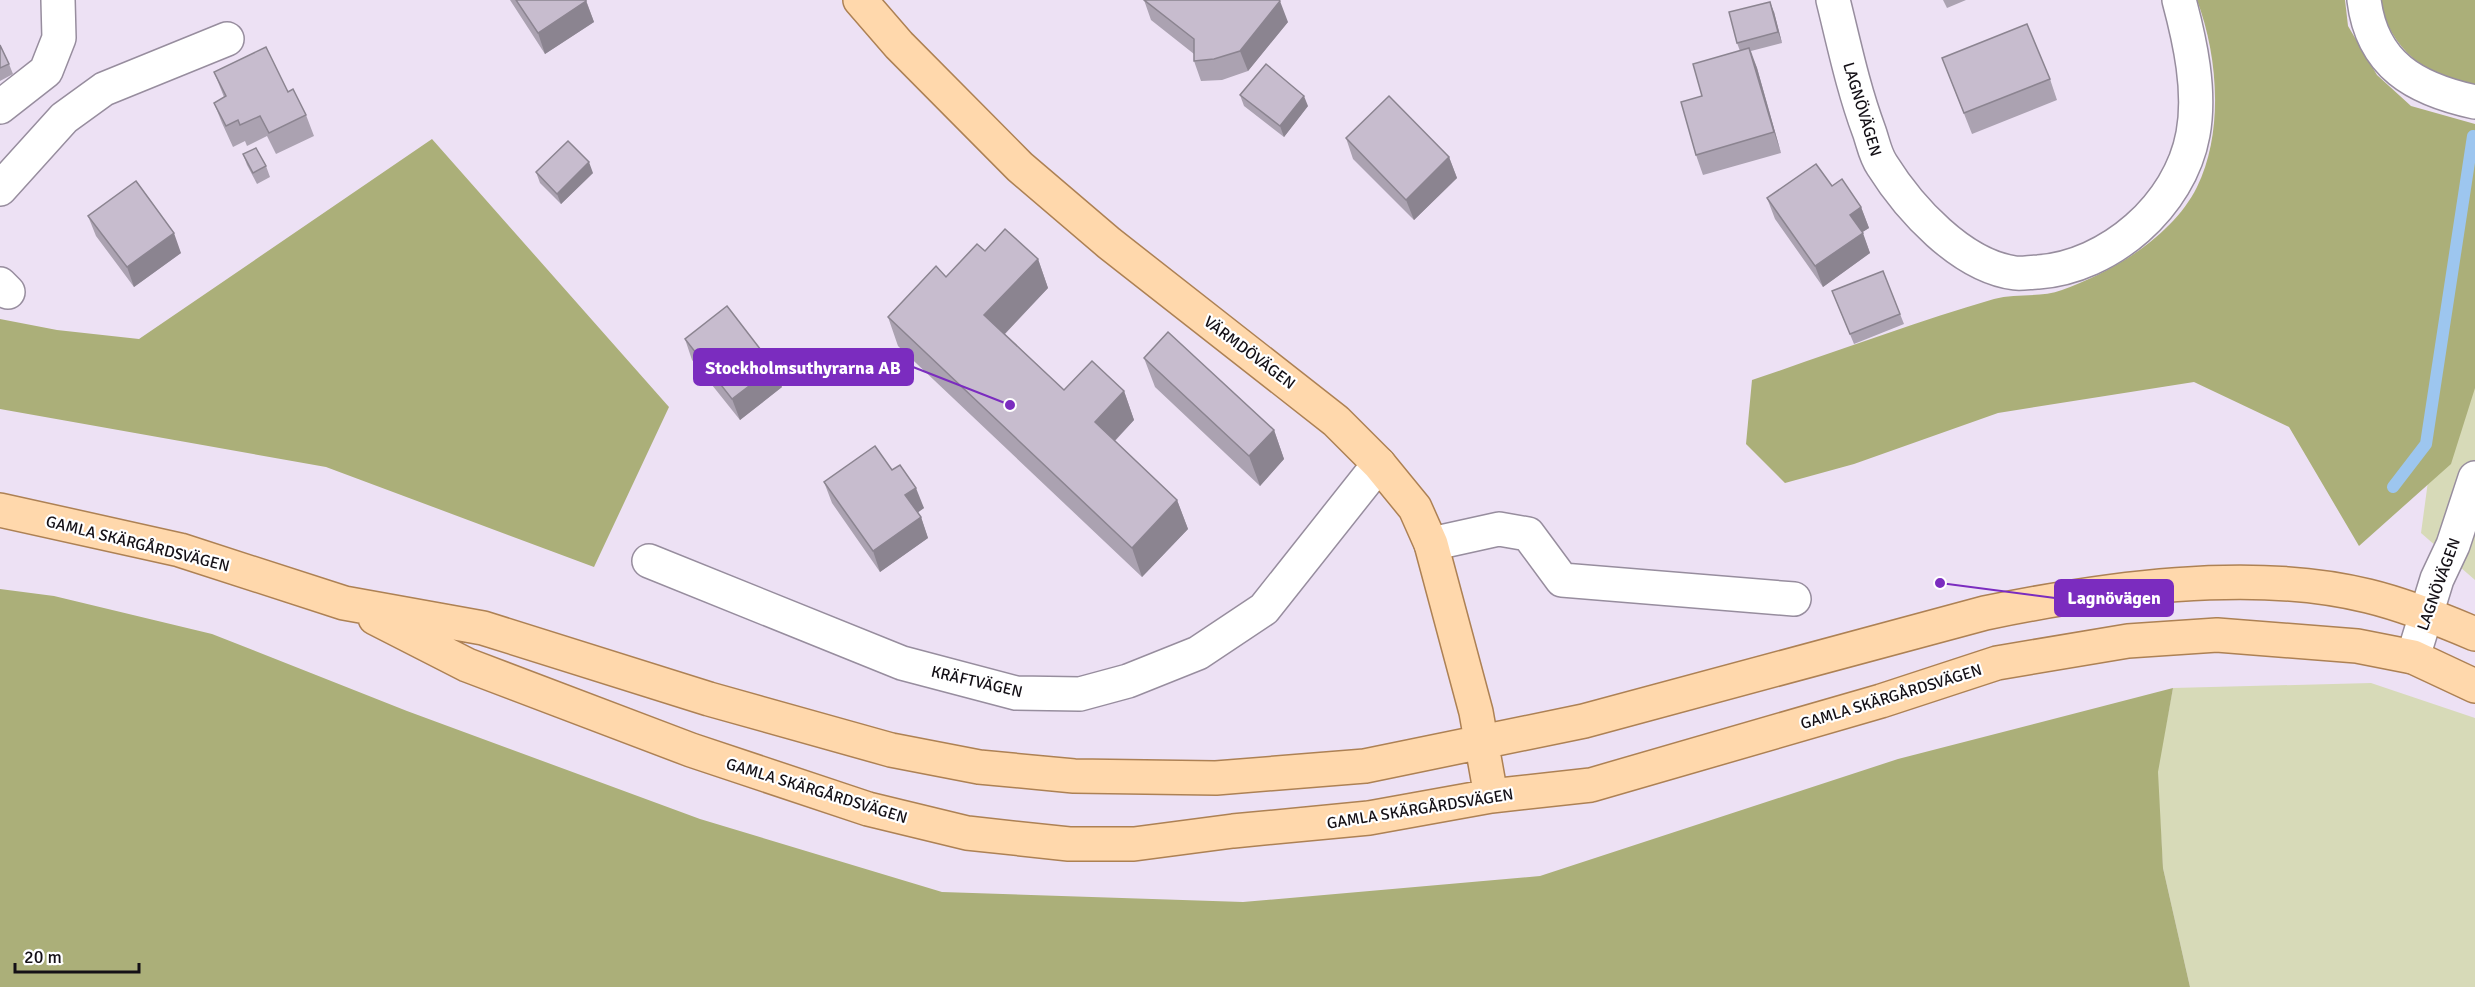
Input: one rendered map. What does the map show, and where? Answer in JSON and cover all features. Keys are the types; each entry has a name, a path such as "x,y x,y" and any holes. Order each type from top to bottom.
{"main road":[{"name":"VÄRMDÖVÄGEN","path":"860,0 899,45 1020,167 1191,307 1286,378 1336,420 1379,464 1415,508 1431,544 1483,744 1491,796"},
{"name":"GAMLA SKÄRGÅRDSVÄGEN","path":"0,510 180,550 344,603 483,628 754,712 891,750 979,767 1074,776 1216,778 1365,766 1483,744 1683,696 1985,613 2059,598 2121,590 2224,583 2307,585 2367,596 2426,613 2475,634"},
{"name":"GAMLA SKÄRGÅRDSVÄGEN","path":"344,603 467,665 691,750 868,809 967,833 1069,844 1134,844 1233,831 1369,818 1491,796 1591,785 1881,701 1997,663 2118,643 2217,635 2303,639 2357,646 2413,657 2475,686"}],"street":[{"path":"0,107 46,71 59,38 58,0"},
{"name":"LAGNÖVÄGEN","path":"1833,0 1858,101 1880,163 1911,204 1947,242 1984,262 2015,273 2056,270 2099,256 2133,230 2160,205 2181,173 2193,134 2195,87 2186,25 2179,0"},
{"path":"2364,0 2367,26 2387,60 2416,83 2460,99"},
{"path":"0,189 64,118 104,89 227,39"},
{"name":"KRÄFTVÄGEN","path":"648,561 902,663 1016,693 1080,694 1128,681 1198,653 1263,609 1379,464"},
{"name":"LAGNÖVÄGEN","path":"2413,657 2426,613 2475,478"},
{"path":"1431,544 1499,529 1528,534 1562,580 1794,599"}],"green space":[{"path":"2197,0 2345,0 2348,26 2377,75 2411,106 2475,124 2475,388 2451,464 2359,546 2289,427 2194,382 1998,413 1854,464 1785,483 1746,444 1752,380 1994,299 2062,290 2120,263 2139,251 2172,222 2197,187 2206,165 2214,118 2215,94 2210,45"},
{"path":"2381,0 2475,0 2475,86 2442,76 2413,58 2392,33"},
{"path":"2475,135 2475,580 2421,533"},
{"path":"432,139 669,407 594,567 326,467 0,409 0,319 57,330 139,339"},
{"path":"0,589 54,596 212,634 407,711 700,819 942,892 1243,902 1540,876 1898,759 2173,688 2158,772 2163,868 2190,987 0,987"},
{"path":"2371,683 2475,718 2475,987 2190,987 2163,868 2157,772 2173,688"}],"building":[{"path":"516,0 586,0 586,1 538,33"},
{"path":"1144,0 1280,1 1240,51 1214,59 1194,61 1194,39"},
{"path":"1770,2 1778,32 1737,43 1729,12"},
{"path":"2027,24 2050,79 1964,113 1942,58"},
{"path":"0,45 9,64 0,68"},
{"path":"266,47 288,92 293,89 306,115 269,133 260,116 240,125 238,120 226,126 214,103 226,96 214,72"},
{"path":"1749,48 1774,132 1696,155 1681,102 1702,96 1693,64"},
{"path":"1266,64 1304,96 1280,126 1240,95"},
{"path":"1389,96 1449,157 1406,200 1346,138"},
{"path":"568,141 589,162 557,194 536,172"},
{"path":"256,148 266,166 253,173 243,154"},
{"path":"1816,164 1832,186 1842,179 1861,207 1850,215 1863,233 1815,266 1767,198"},
{"path":"136,181 174,233 127,267 88,216"},
{"path":"1005,229 1038,259 984,315 1064,390 1092,361 1124,391 1095,422 1177,500 1132,548 888,317 936,266 946,277 977,244 985,251"},
{"path":"1883,271 1900,314 1850,334 1832,291"},
{"path":"727,306 774,367 732,399 685,339"},
{"path":"1168,332 1274,430 1249,456 1144,358"},
{"path":"875,446 892,470 900,465 916,488 905,495 921,517 873,551 824,482"}],"waterway":[{"path":"2393,487 2426,444 2473,136"}],"place":[{"name":"Stockholmsuthyrarna AB","path":"1010,405"},
{"name":"Lagnövägen","path":"1940,583"}]}
